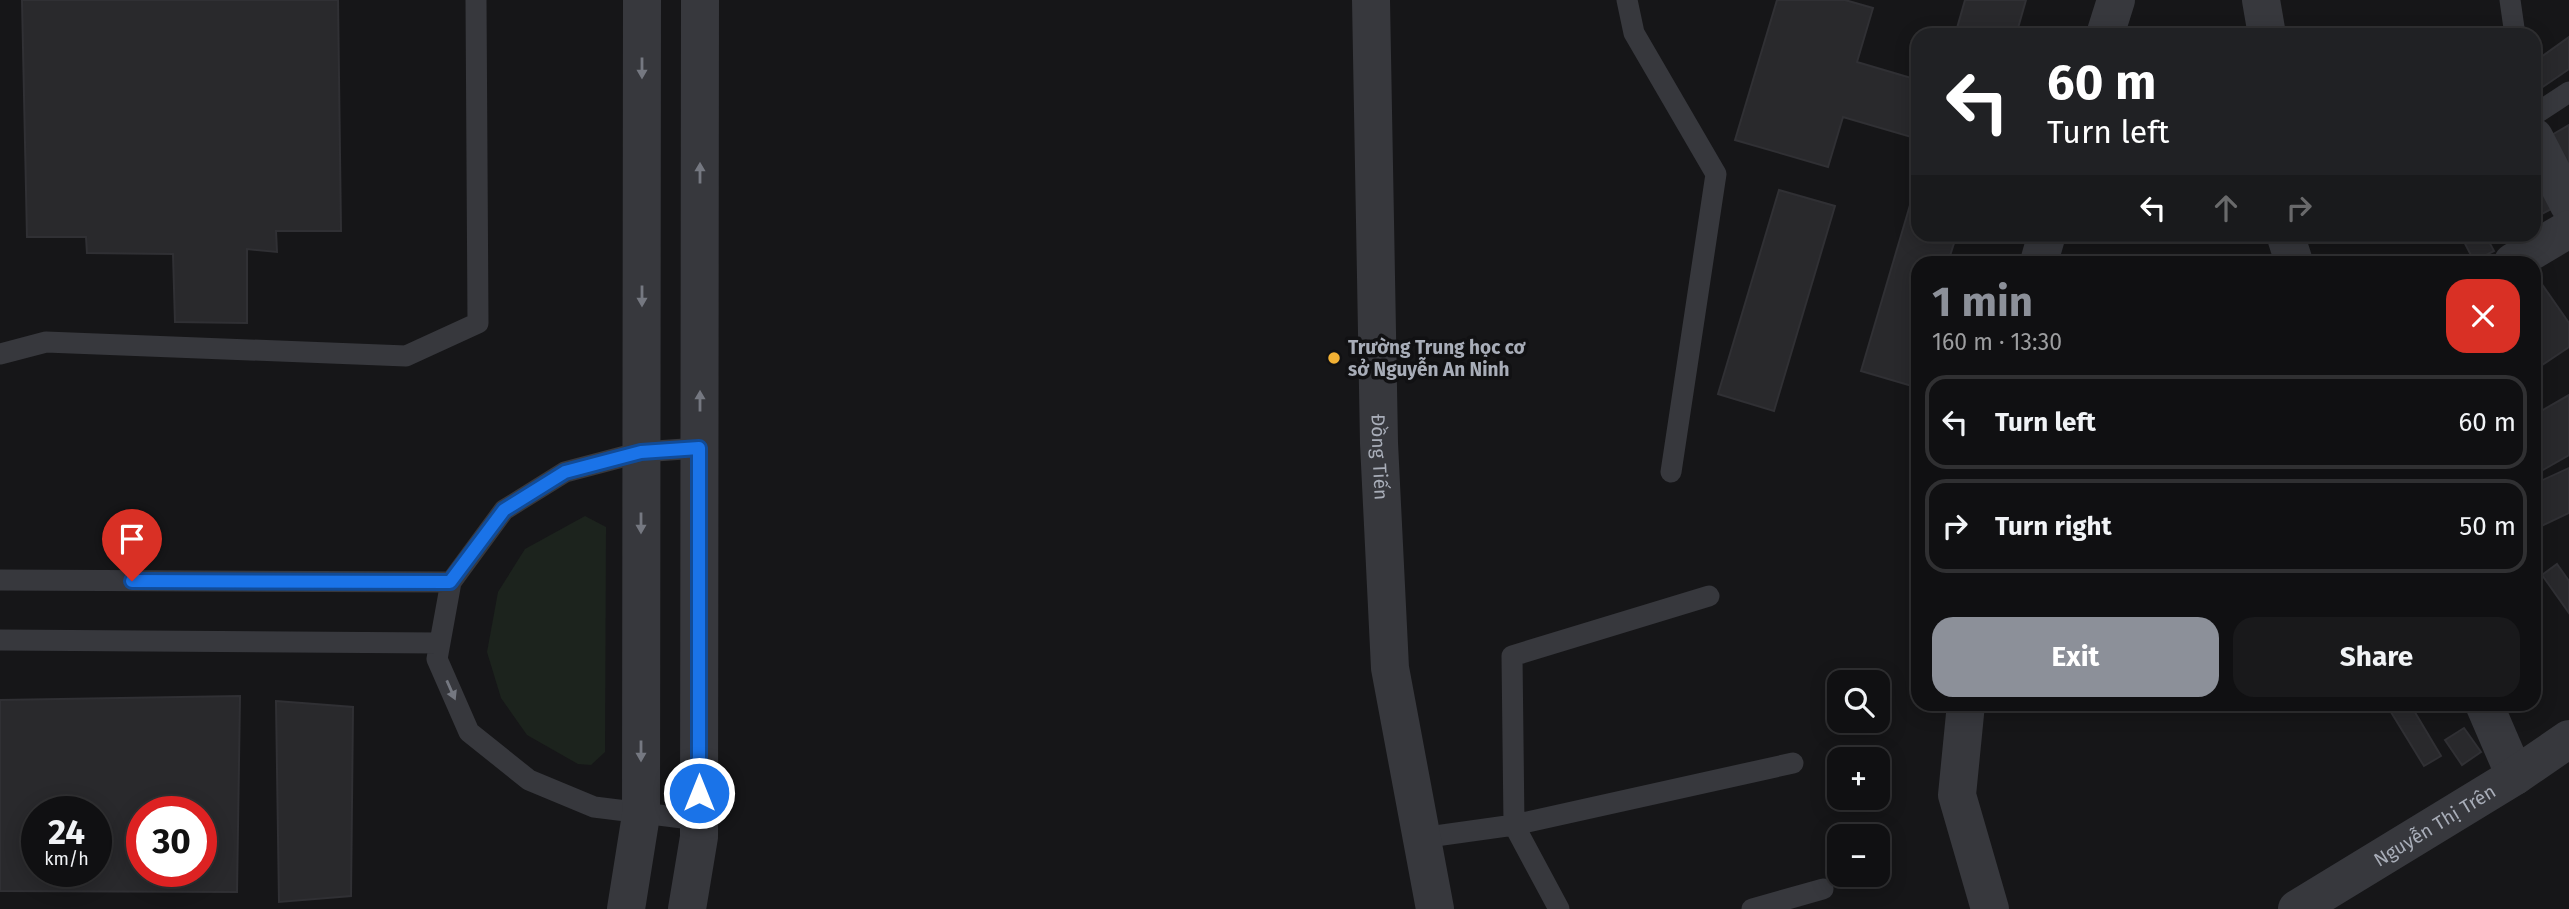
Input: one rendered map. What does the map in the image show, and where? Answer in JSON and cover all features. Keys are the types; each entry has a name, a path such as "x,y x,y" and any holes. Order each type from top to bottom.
{"street":[{"path":"626,909 641,815 642,0"},
{"path":"687,909 699,820 700,0"},
{"name":"Đồng Tiến","path":"1371,0 1379,443 1390,668 1435,909"},
{"path":"2107,28 2116,0"},
{"path":"2261,0 2266,28"},
{"path":"2541,151 2569,205"},
{"path":"2522,256 2569,229"},
{"path":"1965,711 1956,795 1990,909"},
{"path":"2487,711 2515,776"},
{"name":"Nguyễn Thị Trên","path":"2297,909 2568,743"}],"lane":[{"path":"0,354 46,342 406,356 478,323 477,0"},
{"path":"1627,0 1634,33 1716,174 1671,472"},
{"path":"2510,0 2514,28"},
{"path":"2541,110 2569,92"},
{"path":"699,448 641,452 565,472 504,510 450,582 436,659 469,732 529,780 594,807 641,815 699,820"},
{"path":"0,580 450,582"},
{"path":"1559,909 1514,825 1512,656 1709,596"},
{"path":"0,640 439,643"},
{"path":"1422,838 1514,825 1793,763"},
{"path":"1752,909 1823,889"}],"shaded area":[{"path":"585,516 606,527 605,752 591,765 578,764 527,735 501,698 487,652 498,592 525,549"}],"building":[{"path":"22,0 338,0 341,231 276,231 277,252 247,249 247,323 175,322 173,254 87,253 86,237 27,237"},
{"path":"1777,0 1845,0 1873,8 1857,62 1911,78 1911,137 1843,117 1828,167 1735,140"},
{"path":"1965,0 2026,0 2018,28 1957,28"},
{"path":"2569,37 2569,69 2541,88 2541,57"},
{"path":"2569,125 2569,169 2550,136"},
{"path":"2541,175 2565,202 2541,214"},
{"path":"1779,190 1835,206 1774,411 1718,394"},
{"path":"1911,202 1911,242 1954,242 1950,256 1911,256 1911,386 1861,371"},
{"path":"2464,242 2489,242 2494,251 2484,256 2471,256"},
{"path":"2541,283 2569,323 2569,347 2542,365"},
{"path":"2569,395 2569,455 2541,471 2541,411"},
{"path":"2569,468 2569,513 2541,526 2541,481"},
{"path":"2557,564 2569,581 2569,613 2542,575"},
{"path":"240,696 237,892 0,891 0,700"},
{"path":"276,701 353,707 351,896 279,902"},
{"path":"2390,711 2414,711 2441,756 2424,766"},
{"path":"2464,728 2481,752 2462,765 2445,740"}],"place":[{"name":"Trường Trung học cơ sở Nguyễn An Ninh","path":"1334,358"}],"route":[{"path":"132,581 450,582 504,510 565,472 641,452 699,448 699,793"}]}
